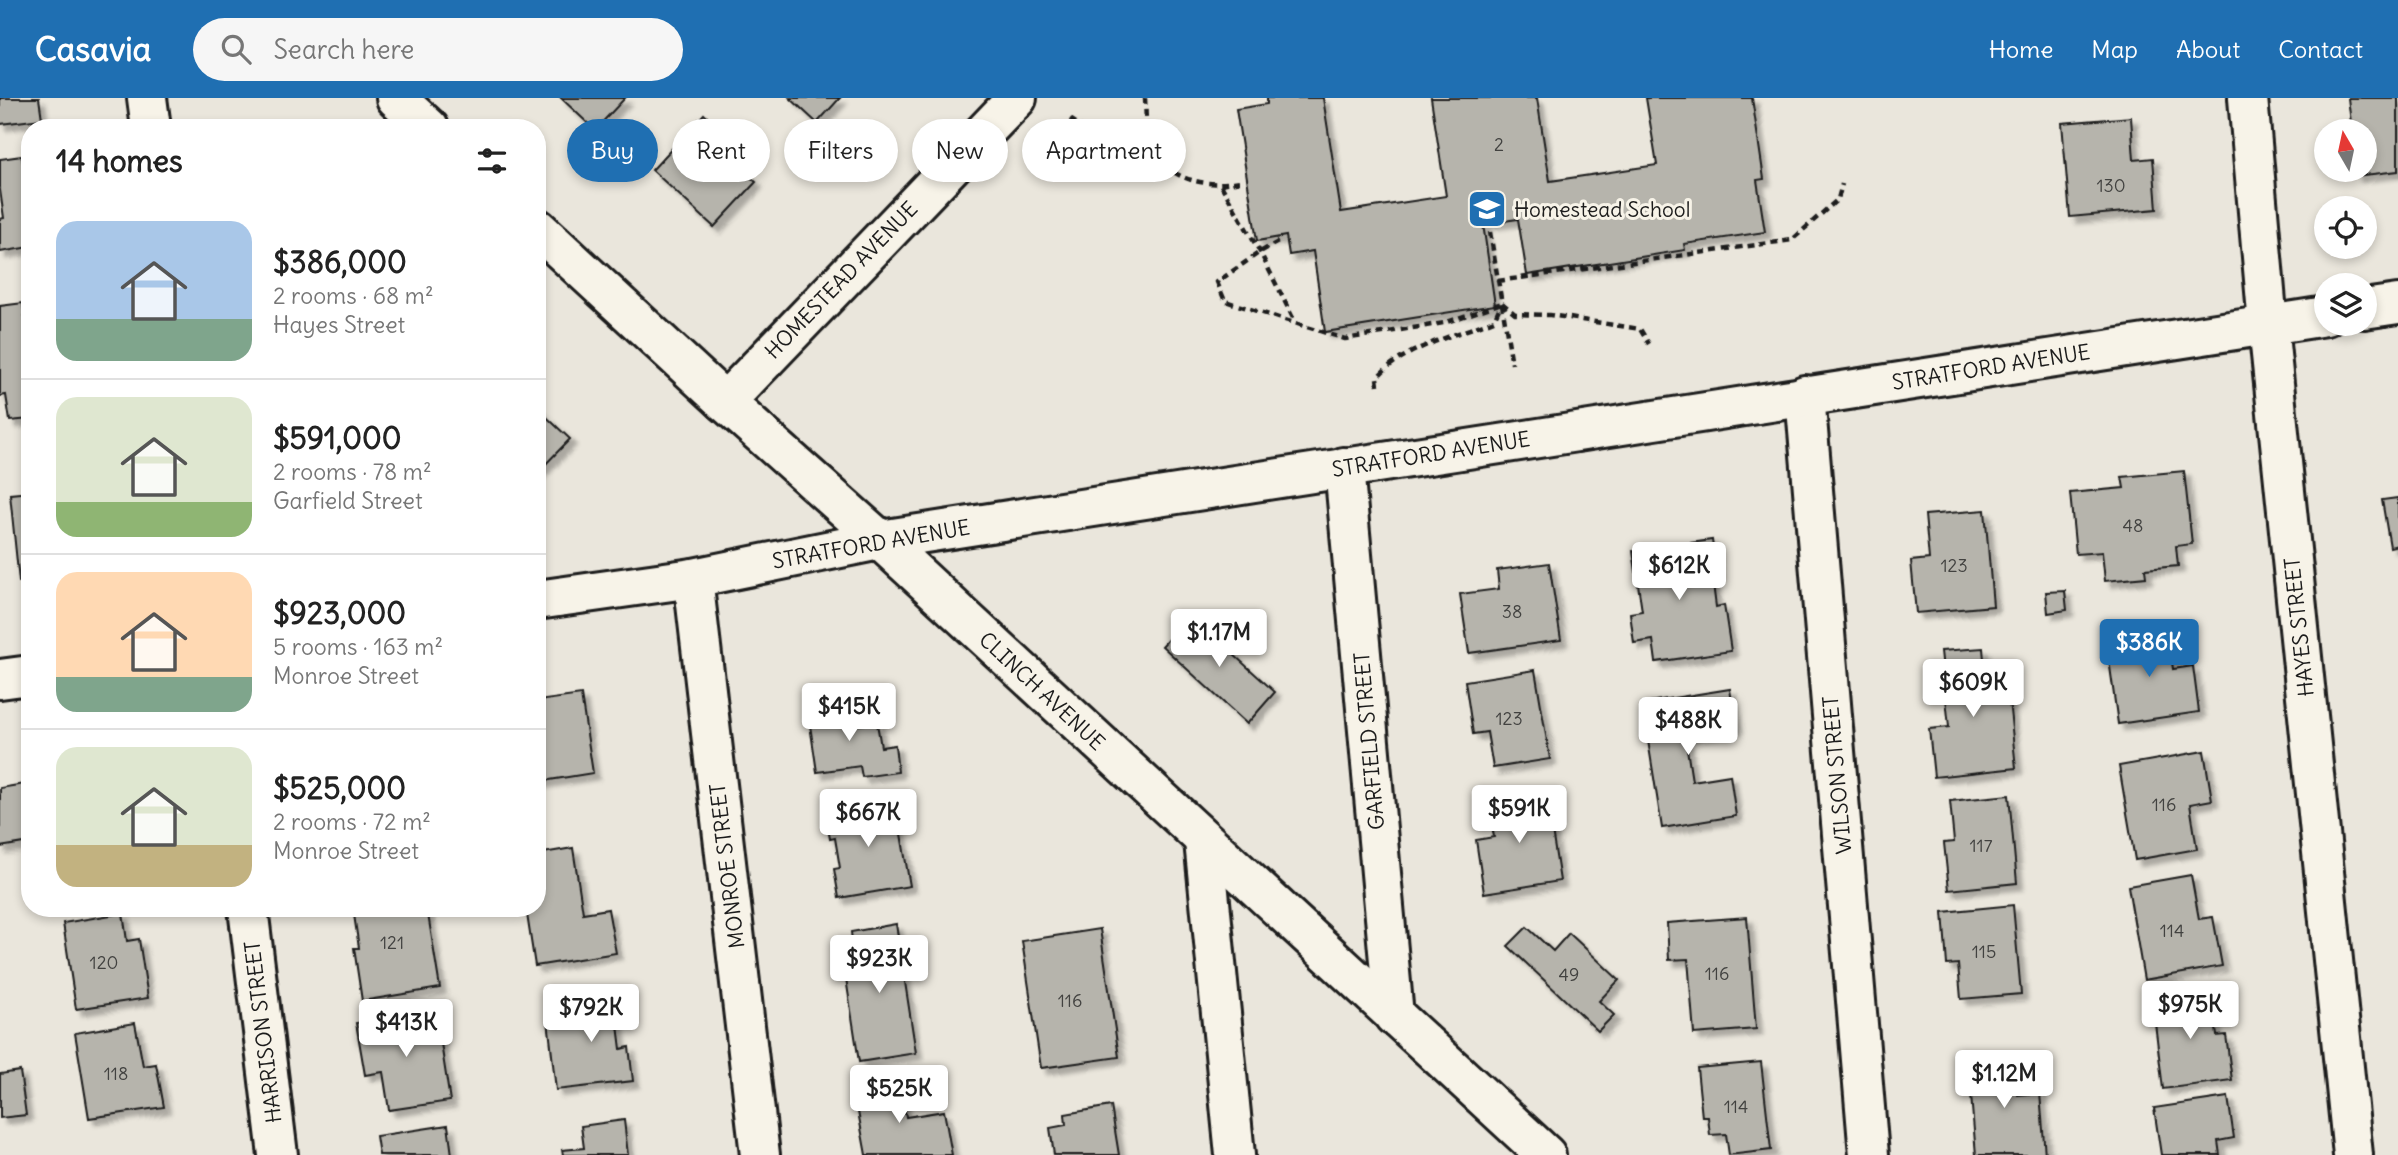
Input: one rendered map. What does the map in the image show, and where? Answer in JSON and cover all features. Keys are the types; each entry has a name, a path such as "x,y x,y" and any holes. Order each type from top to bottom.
{"street":[{"path":"147,98 150,119"},
{"name":"HOMESTEAD AVENUE","path":"724,402 1017,98"},
{"name":"HAYES STREET","path":"2248,98 2268,325 2353,1155"},
{"name":"CLINCH AVENUE","path":"546,236 724,402 880,540 1546,1155"},
{"path":"2377,307 2398,304"},
{"name":"STRATFORD AVENUE","path":"546,599 693,578 880,540 2314,318"},
{"name":"WILSON STREET","path":"1805,396 1869,1155"},
{"name":"GARFIELD STREET","path":"1344,467 1394,1016"},
{"name":"MONROE STREET","path":"693,578 760,1155"},
{"path":"0,679 21,676"},
{"path":"1204,841 1235,1155"},
{"name":"HARRISON STREET","path":"249,917 278,1155"}],"path":[{"path":"1145,98 1146,119"},
{"path":"1186,177 1201,183 1221,185 1240,181"},
{"path":"1498,281 1792,240 1838,199 1842,184"},
{"path":"1221,185 1260,252 1295,323"},
{"path":"1490,232 1512,364"},
{"path":"1278,242 1217,282 1225,300 1345,339 1444,323 1502,303"},
{"path":"1502,303 1515,314 1550,315 1640,328 1649,344"},
{"path":"1378,385 1377,378 1386,367 1409,353 1494,320 1502,303"}],"building":[{"path":"0,98 39,98 42,119 21,119 21,122 0,124"},
{"path":"561,98 625,98 605,119 583,119"},
{"path":"790,98 840,98 821,119 813,119"},
{"path":"1267,98 1323,98 1341,212 1446,196 1431,98 1537,98 1550,181 1657,165 1646,98 1752,98 1764,179 1757,180 1765,232 1684,244 1685,250 1527,275 1518,219 1483,224 1495,305 1325,332 1313,251 1289,255 1286,236 1257,241 1236,109 1267,104"},
{"path":"2348,98 2398,98 2398,171 2377,174 2377,119 2351,119"},
{"path":"2131,117 2134,160 2153,158 2157,209 2070,217 2062,123"},
{"path":"672,148 672,182 756,182 714,227 658,176 658,164"},
{"path":"21,156 21,248 0,252 0,219 4,218 0,159"},
{"path":"21,303 21,420 10,421 6,395 0,396 0,306"},
{"path":"546,416 570,439 546,464"},
{"path":"2184,471 2192,544 2176,546 2178,566 2145,569 2146,577 2105,581 2102,552 2076,554 2070,493 2124,488 2122,477"},
{"path":"21,493 21,582 19,582 10,494"},
{"path":"2398,498 2398,545 2390,547 2382,500"},
{"path":"1985,510 1993,606 1916,613 1911,561 1929,559 1925,515"},
{"path":"1712,540 1717,575 1712,576 1716,607 1724,605 1731,651 1656,662 1653,640 1634,643 1630,613 1642,611 1633,551"},
{"path":"1549,563 1561,640 1469,653 1460,594 1499,589 1497,570"},
{"path":"2065,591 2067,610 2048,613 2046,592"},
{"path":"1190,615 1275,692 1247,724 1162,646"},
{"path":"2167,629 2173,669 2193,666 2199,712 2118,724 2106,638"},
{"path":"1983,648 1986,683 2007,681 2016,768 1934,777 1929,729 1949,727 1941,651"},
{"path":"1535,670 1550,759 1493,768 1487,732 1473,734 1465,681"},
{"path":"1730,689 1736,727 1685,736 1692,781 1730,775 1736,816 1662,828 1642,703"},
{"path":"581,695 593,773 546,781 546,700"},
{"path":"853,705 856,725 877,723 881,747 895,745 898,772 862,777 860,766 817,772 808,712"},
{"path":"2204,751 2212,800 2190,804 2197,849 2135,860 2119,766"},
{"path":"21,784 21,844 0,847 0,788"},
{"path":"1546,793 1560,881 1484,893 1476,840 1494,837 1488,802"},
{"path":"2009,795 2017,883 1949,890 1944,843 1954,842 1950,801"},
{"path":"895,799 910,886 839,898 834,869 840,868 835,838 830,839 825,811"},
{"path":"573,848 583,913 608,909 616,953 535,966 527,917 546,917 546,852"},
{"path":"2191,875 2199,919 2213,917 2222,966 2144,980 2128,886"},
{"path":"2013,905 2021,994 1961,999 1958,964 1947,965 1943,912"},
{"path":"99,917 124,917 127,941 139,939 148,998 76,1009 63,923"},
{"path":"354,917 428,917 440,988 362,1001 354,948 359,948"},
{"path":"1747,917 1756,1029 1694,1034 1688,959 1669,960 1667,923"},
{"path":"896,924 916,1053 859,1062 843,959 854,957 851,932"},
{"path":"1527,927 1553,951 1569,933 1619,980 1599,1001 1614,1015 1598,1031 1508,946"},
{"path":"1100,929 1119,1057 1041,1068 1022,941"},
{"path":"621,989 624,1016 617,1017 621,1049 629,1047 633,1081 556,1090 548,1020 581,1016 578,993"},
{"path":"2211,990 2217,1036 2226,1035 2232,1080 2163,1089 2152,998"},
{"path":"436,1011 450,1101 389,1110 383,1072 365,1075 356,1023"},
{"path":"135,1023 143,1066 156,1064 164,1107 89,1118 75,1033"},
{"path":"2015,1055 2018,1095 2040,1093 2045,1155 1976,1155 1968,1059"},
{"path":"1761,1062 1771,1150 1729,1155 1726,1134 1710,1135 1708,1117 1702,1117 1697,1068"},
{"path":"20,1071 26,1115 0,1118 0,1074"},
{"path":"900,1082 906,1117 944,1111 952,1155 866,1155 854,1090"},
{"path":"2228,1097 2234,1138 2218,1141 2220,1155 2161,1155 2154,1108"},
{"path":"1111,1106 1119,1155 1054,1155 1050,1128 1066,1125 1065,1114"},
{"path":"624,1120 628,1155 563,1155 562,1150 584,1148 581,1126"},
{"path":"448,1125 452,1155 379,1155 376,1136"}],"place":[{"name":"Homestead School","path":"1487,209"}]}
